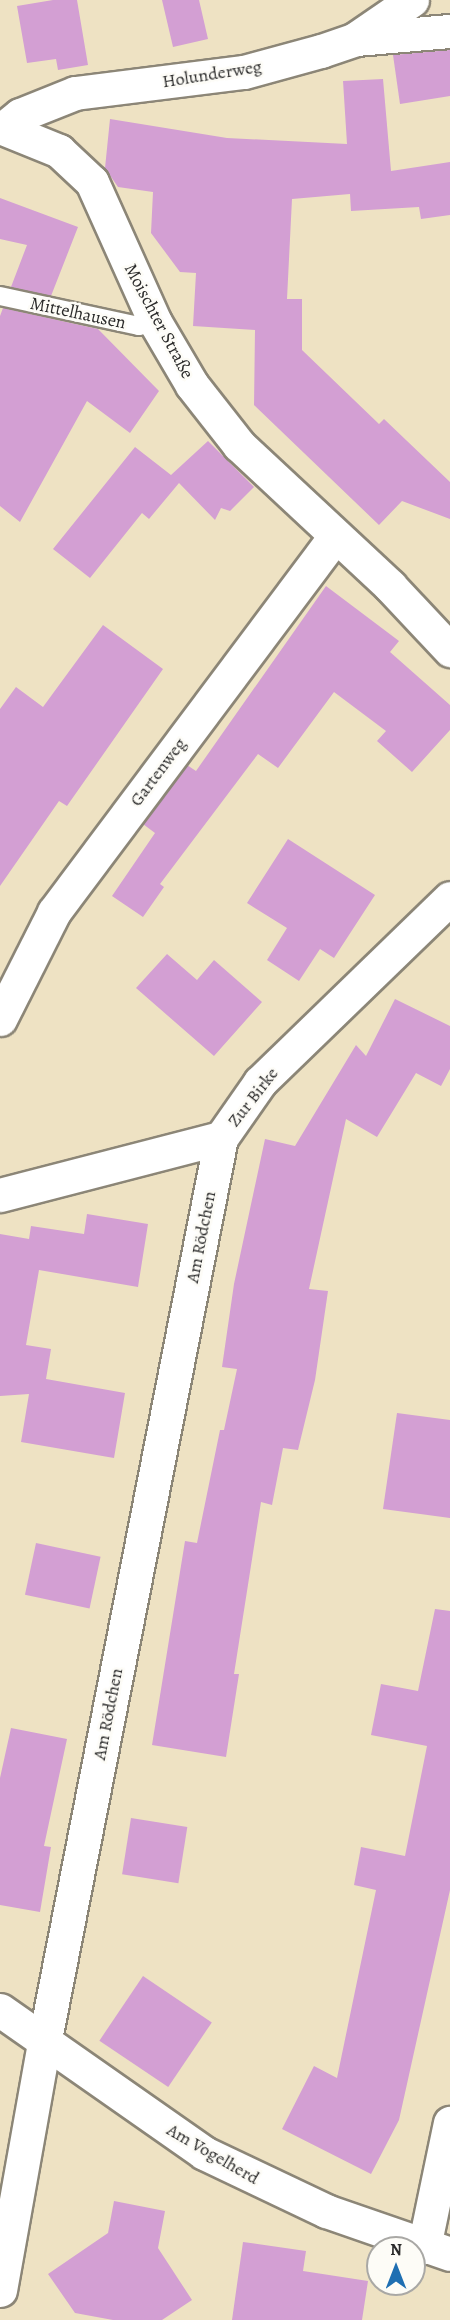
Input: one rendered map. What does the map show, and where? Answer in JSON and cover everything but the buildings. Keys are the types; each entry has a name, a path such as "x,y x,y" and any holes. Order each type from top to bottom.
{"street":[{"name":"Holunderweg","path":"2,127 20,115 75,93 244,72 355,39 412,0"},
{"path":"355,39 450,31"},
{"name":"Moischter Straße","path":"2,127 59,151 92,182 155,321 192,385 239,445 334,538 390,586 450,650"},
{"name":"Gartenweg","path":"0,1019 54,912 334,538"},
{"name":"Zur Birke","path":"0,1195 221,1138 260,1082 450,898"},
{"name":"Am Rödchen","path":"0,2290 44,2044 221,1138"},
{"name":"Am Vogelherd","path":"0,2010 44,2044 204,2153 326,2211 437,2250"},
{"path":"437,2250 450,2123"}],"lane":[{"name":"Mittelhausen","path":"0,296 139,326 155,321"}]}
